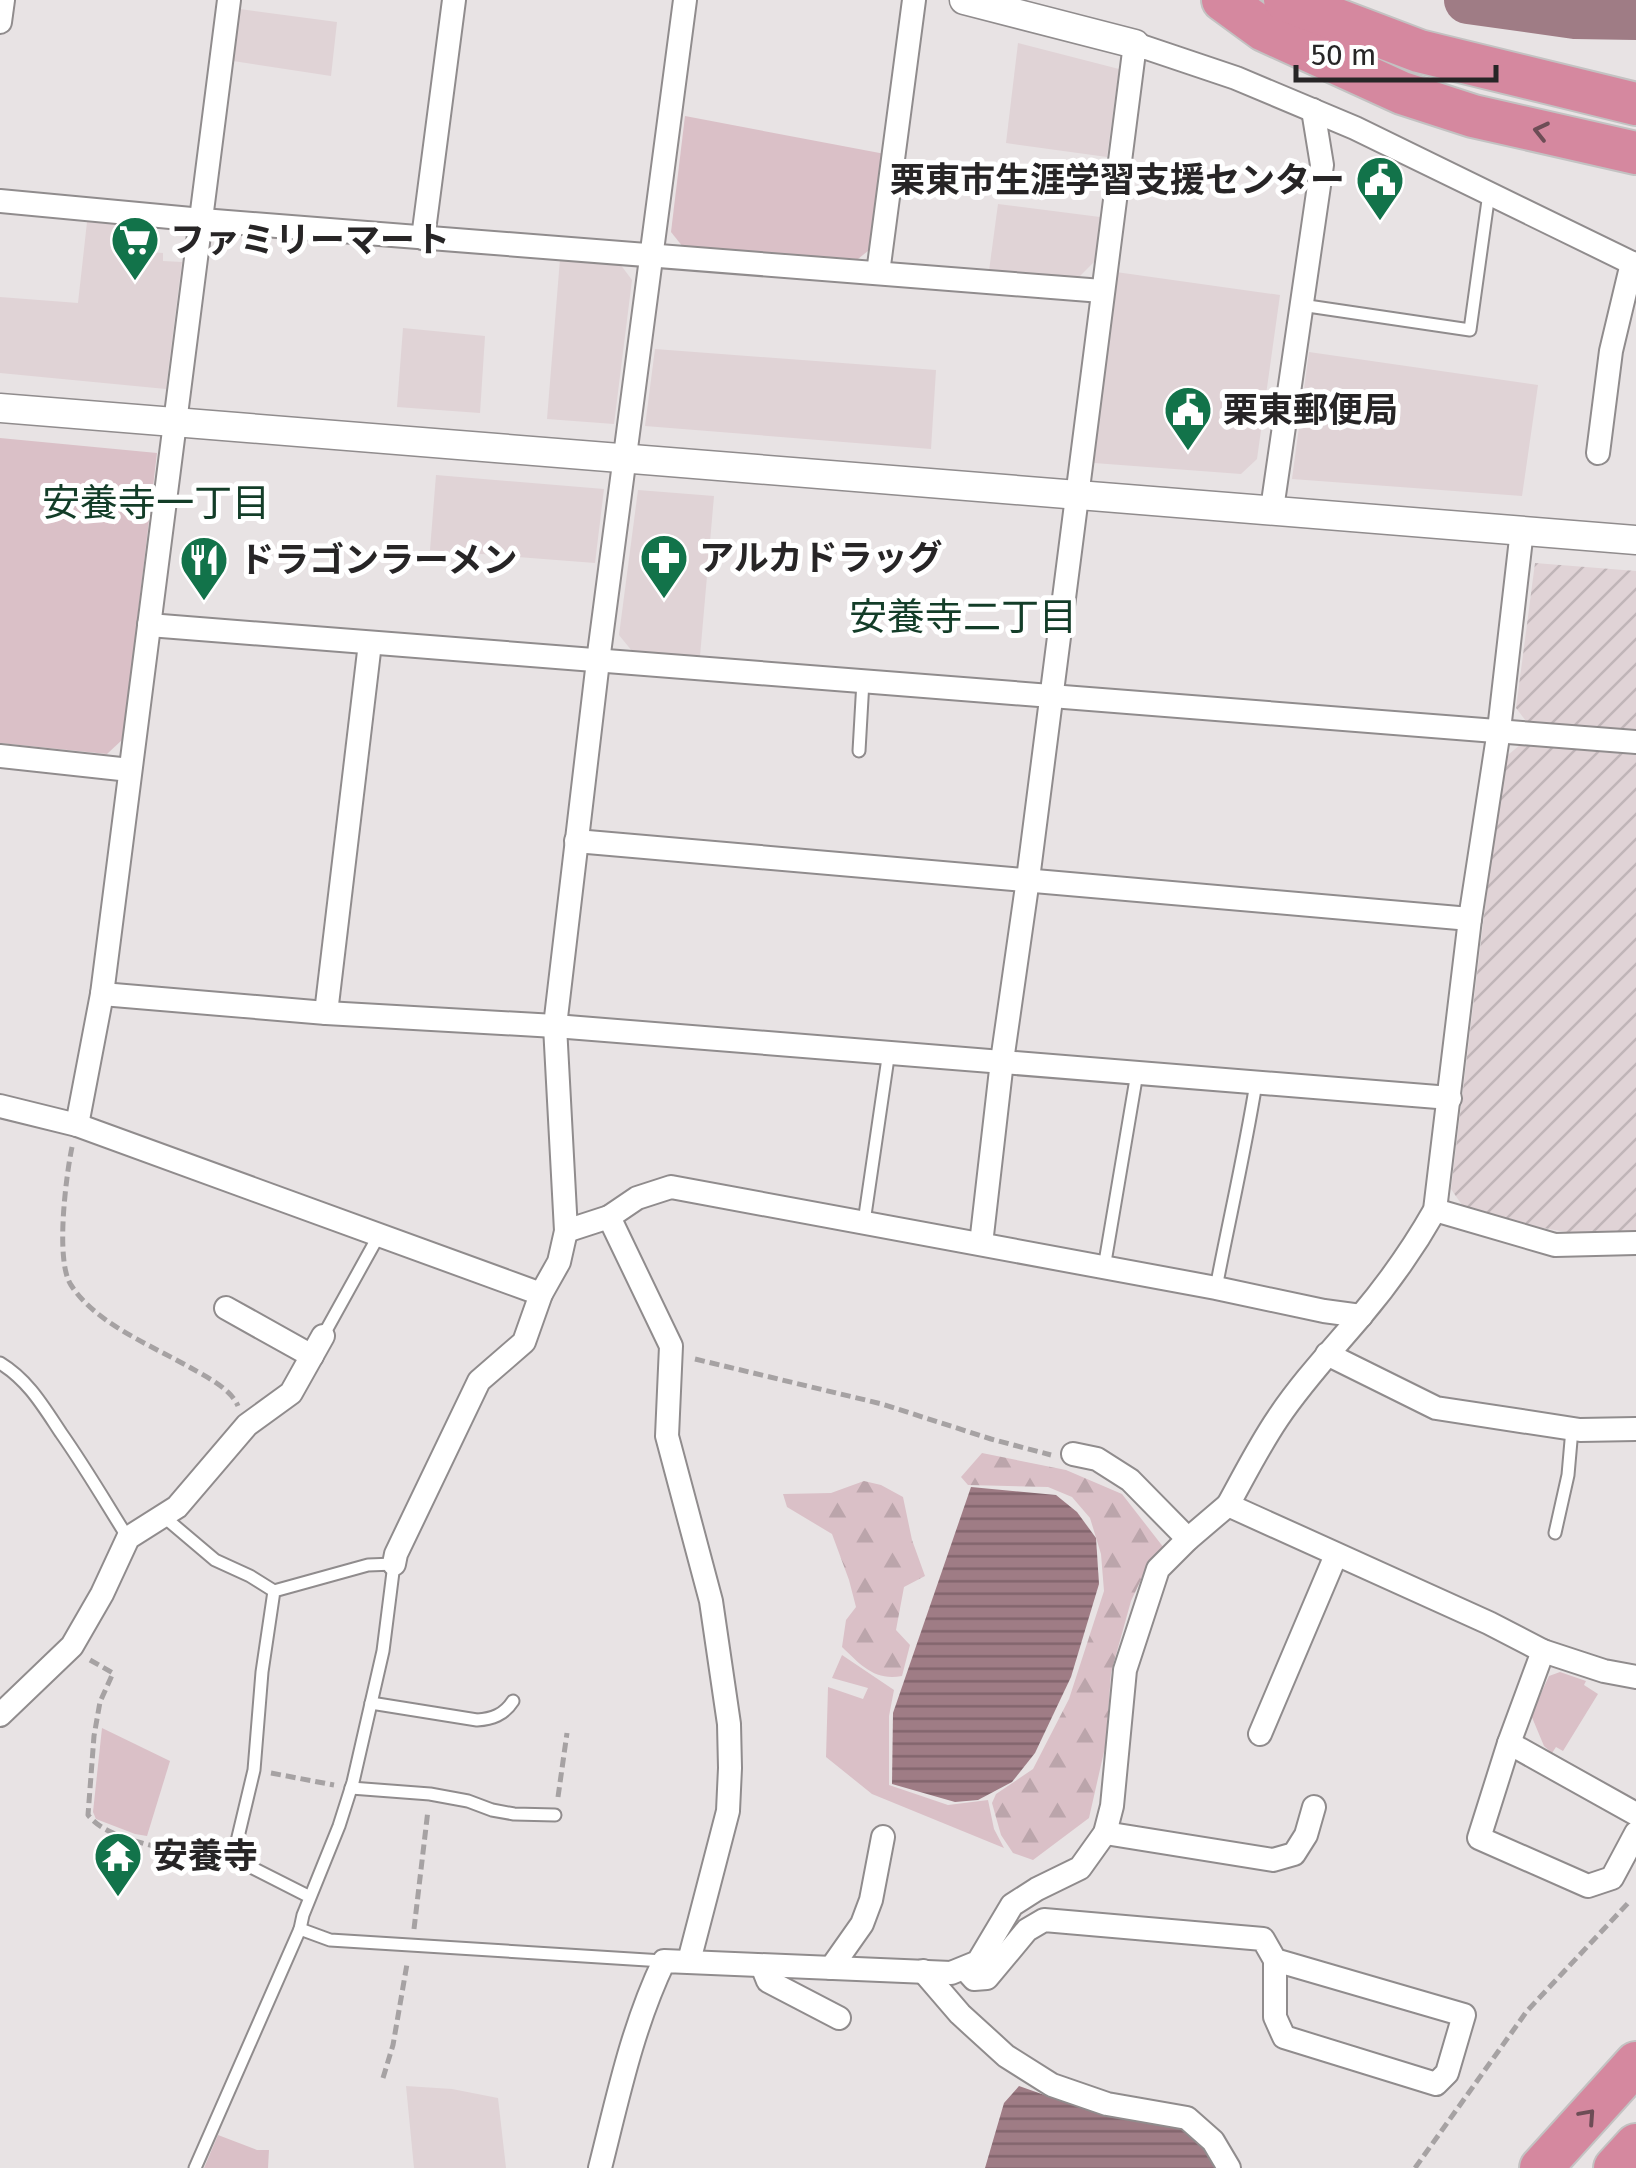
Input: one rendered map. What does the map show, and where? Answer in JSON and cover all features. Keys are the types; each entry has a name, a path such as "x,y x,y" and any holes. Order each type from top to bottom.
{"highway":[{"path":"1223,0 1264,30 1327,23 1402,93 1473,116 1636,153"},
{"path":"1286,0 1327,23 1419,51 1636,104"},
{"path":"1540,2168 1636,2063"},
{"path":"1615,2168 1636,2145"}],"street":[{"path":"0,22 3,0"},
{"path":"77,1124 102,994 229,0"},
{"path":"424,238 454,0"},
{"path":"394,1564 478,1381 524,1342 541,1294 559,1262 566,1231 555,1026 598,661 685,0"},
{"path":"878,273 914,0"},
{"path":"964,0 1134,44 1236,78 1313,110 1634,264 1611,351 1598,453"},
{"path":"982,1244 1002,1061 1134,44"},
{"path":"1272,509 1322,164 1313,110"},
{"path":"0,201 1102,291"},
{"path":"0,408 1636,540"},
{"path":"600,2168 633,2037 664,1961 950,1973 965,1969 978,1962 1012,1905 1080,1868 1105,1833 1112,1806 1125,1670 1158,1569 1228,1506 1279,1416 1361,1316 1435,1210 1522,530"},
{"path":"150,625 1636,742"},
{"path":"326,1013 370,643"},
{"path":"0,756 130,770"},
{"path":"576,841 1470,919"},
{"path":"102,994 889,1051 1450,1098"},
{"path":"0,1106 77,1124 541,1294"},
{"path":"566,1231 610,1217 637,1198 671,1187 1361,1316"},
{"path":"1435,1210 1556,1244 1636,1243"},
{"path":"610,1217 671,1346 667,1436 710,1601 729,1724 728,1812 689,1961"},
{"path":"0,1715 72,1646 128,1538 177,1507 247,1425 291,1394 317,1346 226,1308"},
{"path":"1327,1354 1436,1408 1572,1429 1636,1429"},
{"path":"1073,1454 1097,1459 1130,1480 1188,1539"},
{"path":"1228,1506 1490,1622 1544,1651 1636,1677"},
{"path":"1260,1734 1336,1555"},
{"path":"1544,1651 1479,1838 1588,1886 1612,1878 1636,1832"},
{"path":"1510,1743 1636,1814"},
{"path":"1105,1833 1273,1860 1294,1854 1306,1835 1314,1807"},
{"path":"831,1968 862,1924 871,1900 883,1838"},
{"path":"965,1969 974,1979 987,1978 1028,1930 1044,1920 1263,1938 1275,1960 1274,2017 1284,2037 1436,2084 1447,2073 1464,2015 1275,1960"},
{"path":"762,1966 768,1980 839,2018"},
{"path":"923,1971 960,2014 1006,2056 1052,2086 1107,2104 1186,2118 1213,2140 1229,2168"}],"lane":[{"path":"1302,304 1470,330 1488,193"},
{"path":"859,751 863,681"},
{"path":"864,1222 889,1051"},
{"path":"1104,1268 1137,1072"},
{"path":"1216,1288 1256,1083"},
{"path":"317,1346 379,1235"},
{"path":"0,1363 30,1388 128,1538"},
{"path":"1555,1533 1568,1475 1572,1429"},
{"path":"163,1516 215,1560 274,1591 368,1565 394,1564 383,1651 352,1788 300,1929 195,2168"},
{"path":"274,1591 254,1770 233,1858 310,1897"},
{"path":"371,1703 476,1720 494,1718 513,1702"},
{"path":"352,1788 430,1794 503,1812 556,1815"},
{"path":"300,1929 330,1940 664,1961"}],"path":[{"path":"77,1124 62,1248 72,1287 127,1335 202,1374 234,1397 247,1425"},
{"path":"671,1354 882,1404 1063,1458 1073,1454"},
{"path":"72,1646 113,1673 100,1702 94,1736 88,1815 128,1839 224,1870 233,1858"},
{"path":"556,1815 567,1733"},
{"path":"254,1770 352,1788"},
{"path":"383,2078 402,2003 430,1794"},
{"path":"1414,2168 1527,2011 1630,1901"}],"shaded area":[{"path":"240,9 337,22 331,76 233,61"},
{"path":"1018,43 1119,69 1107,157 1006,143"},
{"path":"998,204 1100,217 1095,261 1079,277 989,271"},
{"path":"87,222 136,226 134,251 163,253 163,261 182,262 166,389 0,373 0,297 78,303"},
{"path":"560,259 620,264 632,280 614,424 547,419"},
{"path":"1116,272 1280,295 1257,459 1241,474 1094,463"},
{"path":"403,328 485,336 480,413 397,407"},
{"path":"655,349 936,370 931,449 645,426"},
{"path":"1309,352 1538,385 1522,496 1292,479"},
{"path":"436,475 604,489 595,563 430,550"},
{"path":"638,490 714,496 700,656 632,651 619,635"},
{"path":"1535,563 1636,571 1636,730 1526,721 1516,708"},
{"path":"1520,745 1636,755 1636,1233 1571,1233 1500,1220 1462,1205 1451,1189 1503,759"},
{"path":"971,1487 1056,1495 1077,1512 1096,1538 1099,1584 1071,1677 1035,1753 1012,1782 978,1800 955,1802 892,1784 893,1713"},
{"path":"406,2086 498,2098 506,2168 414,2168"},
{"path":"1019,2086 1087,2110 1179,2128 1202,2144 1219,2168 985,2168 1004,2103"}],"green space":[{"path":"685,116 885,154 874,246 858,259 683,247 671,232"},
{"path":"0,438 157,453 123,739 107,754 0,743"},
{"path":"982,1453 1066,1470 1122,1494 1164,1548 1147,1567 1131,1601 1111,1673 1106,1743 1089,1818 1033,1860 1013,1853 1001,1835 992,1803 996,1794 1033,1769 1069,1699 1104,1591 1101,1554 1090,1518 1072,1497 1048,1487 968,1485 961,1477"},
{"path":"864,1481 903,1497 925,1576 904,1587 896,1630 910,1645 902,1676 876,1674 842,1647 846,1620 856,1607 832,1534 787,1507 783,1494 831,1493"},
{"path":"842,1655 894,1690 889,1716 889,1785 948,1805 988,1800 994,1829 1004,1848 872,1794 826,1757 828,1687 863,1699 868,1688 832,1678"},
{"path":"1560,1672 1586,1681 1584,1685 1598,1694 1563,1751 1556,1747 1552,1753 1544,1746 1531,1715 1549,1676"},
{"path":"102,1728 170,1761 147,1836 96,1819 93,1812"},
{"path":"218,2135 257,2150 269,2150 268,2168 204,2168"}],"waterway":[{"path":"1468,0 1575,15 1636,16"}],"place":[{"name":"栗東市生涯学習支援センター","path":"1380,222"},
{"name":"ファミリーマート","path":"135,282"},
{"name":"栗東郵便局","path":"1188,452"},
{"name":"アルカドラッグ","path":"664,600"},
{"name":"ドラゴンラーメン","path":"204,602"},
{"name":"安養寺","path":"118,1898"}],"district":[{"name":"安養寺一丁目","path":"156,503"},
{"name":"安養寺二丁目","path":"963,617"}]}
